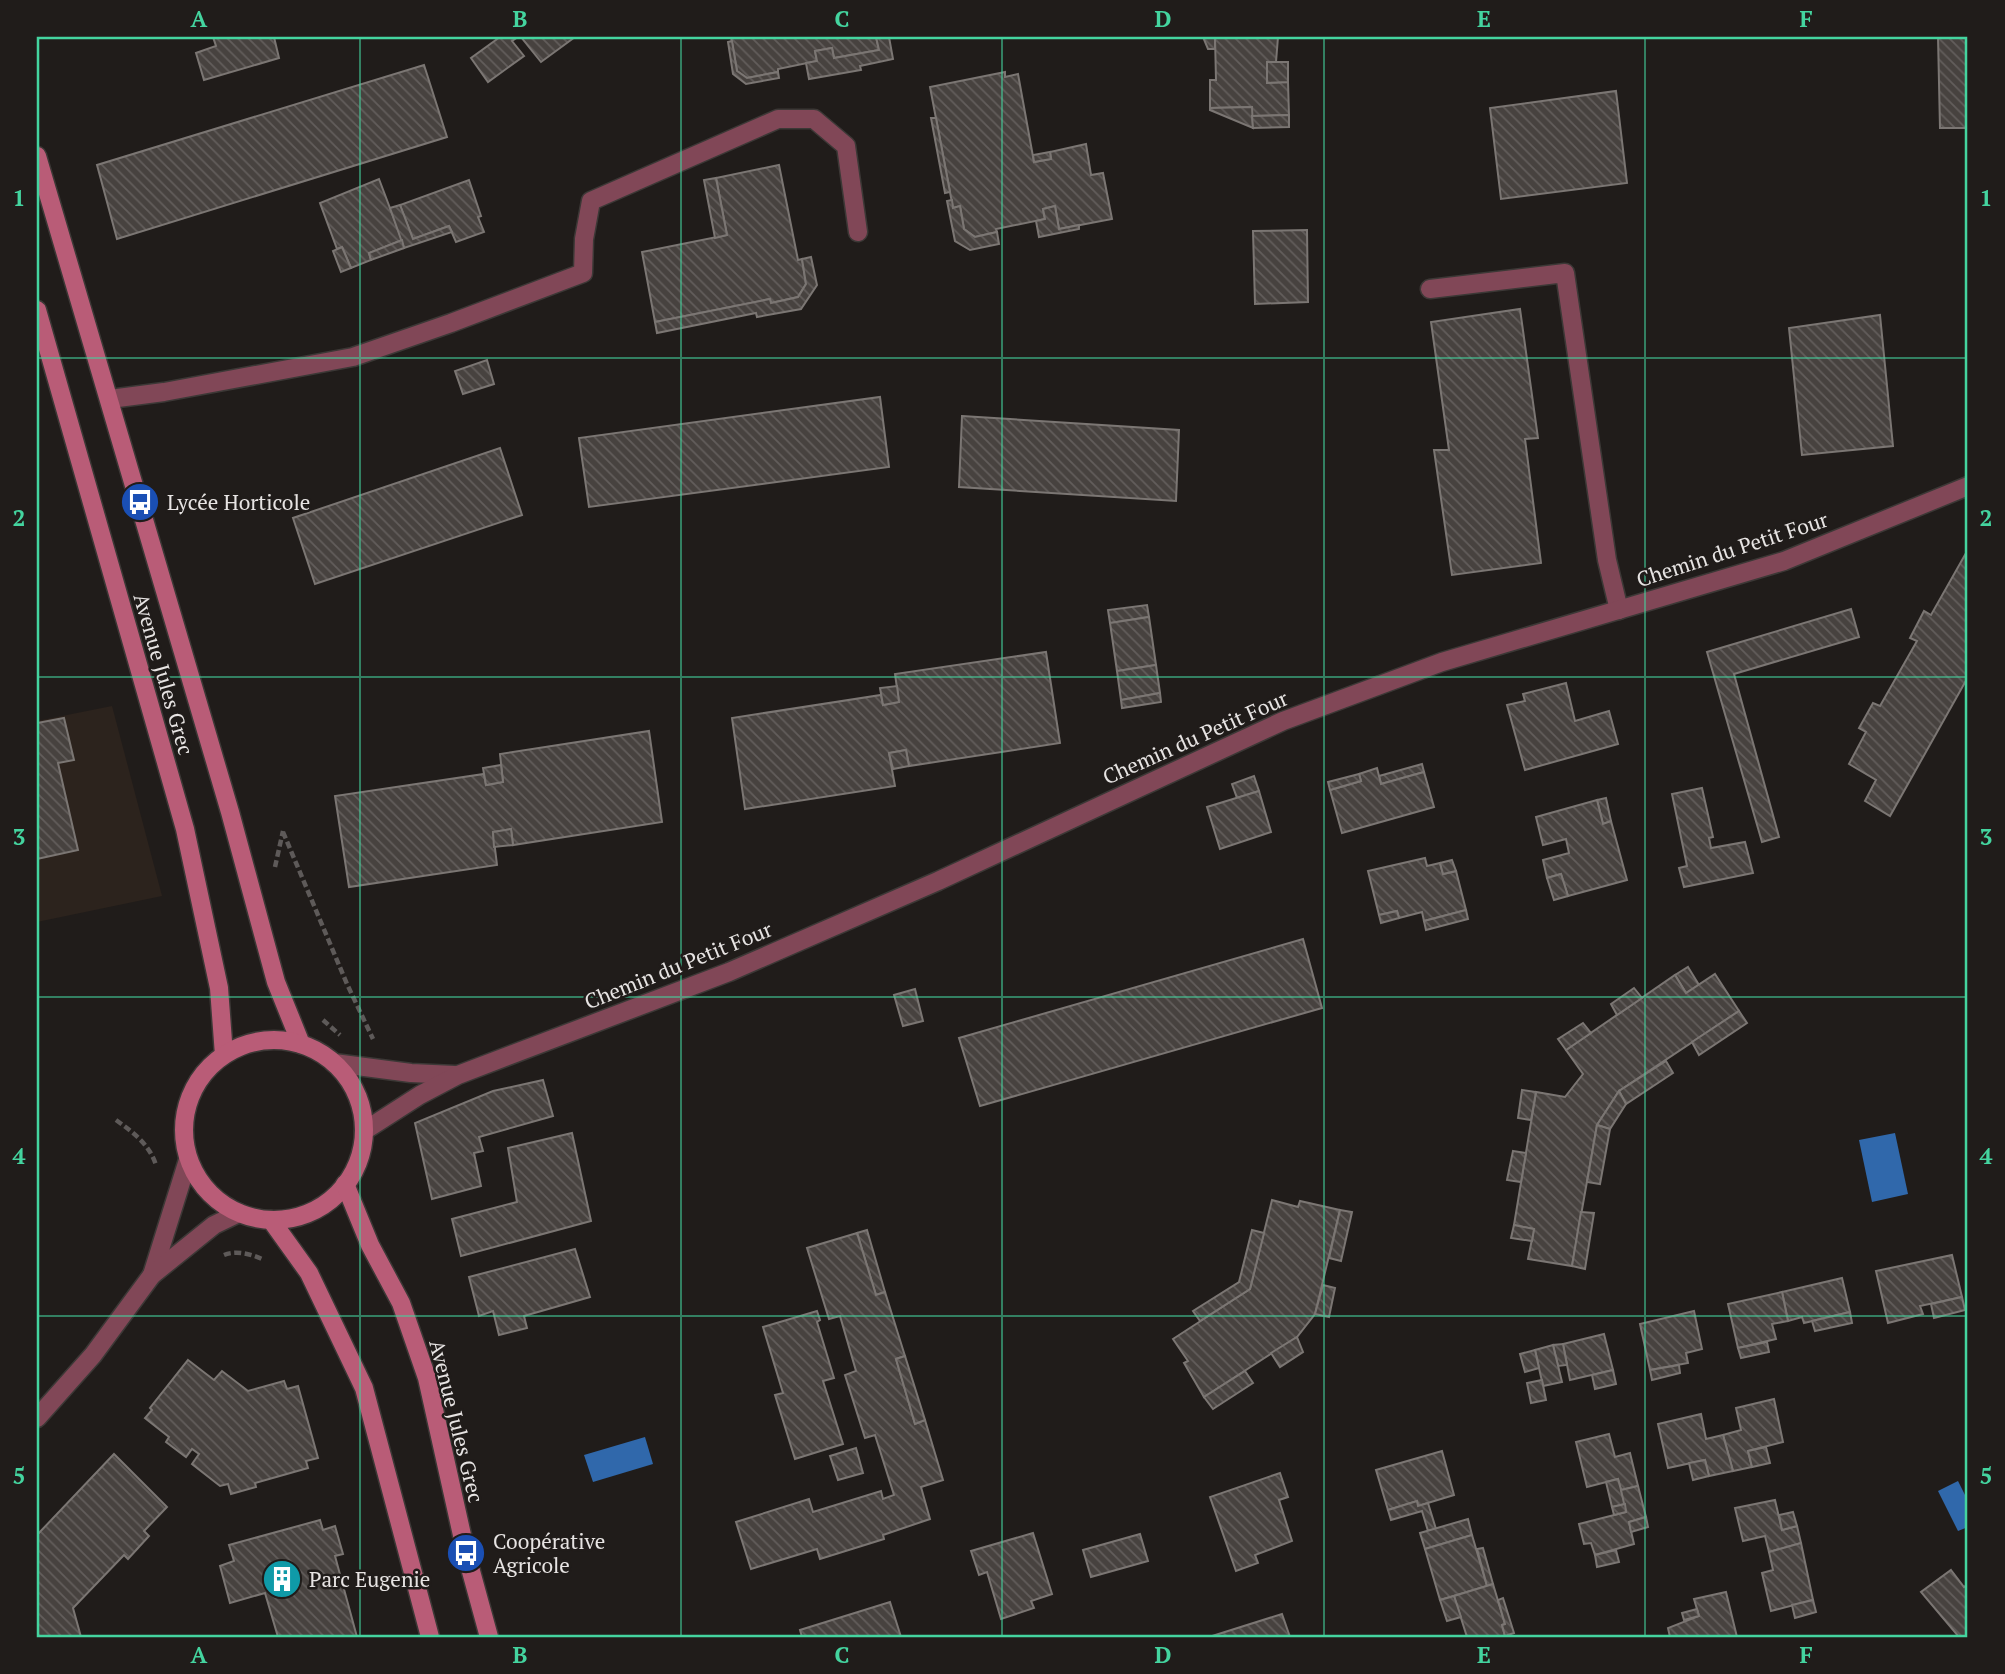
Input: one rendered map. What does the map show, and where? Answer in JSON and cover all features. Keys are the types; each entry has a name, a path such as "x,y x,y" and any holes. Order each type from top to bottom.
{"street":[{"path":"110,399 164,392 353,357 583,273 584,239 591,201 778,120 814,120 846,146 858,232"},
{"name":"Avenue Jules Grec","path":"37,156 230,812 276,982 301,1044"},
{"path":"1430,289 1565,273 1607,560 1619,610"},
{"name":"Avenue Jules Grec","path":"37,310 185,829 219,988 224,1055"},
{"name":"Chemin du Petit Four","path":"364,1131 458,1075 729,972 938,881 1283,721 1442,662 1784,561 1968,486"},
{"path":"275,1040 301,1044 334,1063 355,1094 364,1131 355,1168 345,1184 325,1204 299,1217 271,1220 239,1213 217,1200 208,1191 188,1160 183,1133 186,1107 194,1087 207,1069 224,1055 248,1044 275,1040"},
{"name":"Chemin du Petit Four","path":"334,1063 411,1073 458,1075"},
{"path":"152,1275 188,1160"},
{"name":"Avenue Jules Grec","path":"345,1184 370,1245 401,1303 427,1378 466,1553 489,1637"},
{"path":"37,1418 93,1355 152,1275 214,1225 239,1213"},
{"path":"271,1220 309,1273 364,1388 430,1637"}],"path":[{"path":"275,869 283,831 346,984 375,1044"},
{"path":"317,1013 342,1037"},
{"path":"116,1121 148,1147 156,1163 157,1173"},
{"path":"219,1257 229,1253 251,1254 263,1259"}],"shaded area":[{"path":"112,706 162,896 37,922 37,721"}],"water":[{"path":"1895,1133 1908,1194 1872,1202 1859,1140"},
{"path":"645,1437 653,1464 593,1482 584,1455"},
{"path":"1958,1481 1968,1501 1968,1527 1958,1531 1938,1491"}],"building":[{"path":"213,37 274,37 279,58 204,80 196,53 216,46"},
{"path":"500,37 518,37 512,41 524,56 488,82 471,58"},
{"path":"521,37 575,37 541,62"},
{"path":"731,37 876,37 879,50 834,58 832,48 815,51 817,61 747,78 737,71"},
{"path":"876,37 889,37 893,59 860,66 861,70 809,79 806,63 817,61 815,51 832,48 834,58 879,50"},
{"path":"1203,37 1215,37 1215,49 1208,49"},
{"path":"1215,37 1278,37 1276,62 1267,62 1267,83 1288,82 1289,115 1252,116 1252,107 1210,108 1210,80 1216,80"},
{"path":"1938,37 1968,37 1968,128 1940,128"},
{"path":"732,41 737,71 747,78 778,72 779,78 746,84 733,74 728,42"},
{"path":"1267,62 1288,62 1288,82 1267,83"},
{"path":"424,65 447,137 117,239 97,165"},
{"path":"1005,72 1005,77 1018,74 1034,162 1051,159 1050,152 1086,144 1091,175 1103,173 1112,219 1059,229 1055,206 1043,209 1045,219 996,229 997,232 975,237 964,229 960,206 953,208 930,87"},
{"path":"1616,91 1627,183 1501,199 1490,108"},
{"path":"1252,107 1253,128 1210,110 1210,108"},
{"path":"1289,115 1289,127 1253,128 1252,116"},
{"path":"931,118 936,118 950,192 945,193"},
{"path":"1050,152 1051,159 1034,162 1033,155"},
{"path":"779,165 798,260 802,259 806,284 798,297 771,303 770,299 655,322 642,252 727,235 716,178"},
{"path":"716,178 727,235 715,238 704,180"},
{"path":"379,179 402,240 369,253 371,260 351,268 342,247 337,249 320,203"},
{"path":"469,180 484,232 456,242 449,226 413,239 400,205"},
{"path":"952,200 953,208 960,206 964,229 975,237 997,232 999,244 970,250 955,241 947,201"},
{"path":"400,205 413,239 449,226 452,232 404,248 390,208"},
{"path":"1055,206 1059,229 1079,225 1079,229 1039,237 1036,221 1045,219 1043,209"},
{"path":"1307,230 1308,302 1255,304 1253,231"},
{"path":"402,240 404,248 371,260 369,253"},
{"path":"342,247 351,268 341,272 333,251"},
{"path":"811,257 817,285 801,309 757,317 756,313 657,333 655,322 770,299 771,303 798,297 806,284 802,259"},
{"path":"1520,309 1538,438 1525,439 1541,563 1452,575 1434,450 1449,450 1431,322"},
{"path":"1880,315 1893,446 1802,455 1789,328"},
{"path":"487,360 494,384 463,394 455,371"},
{"path":"880,397 889,467 589,507 579,438"},
{"path":"962,416 1179,430 1176,501 959,487"},
{"path":"500,448 522,515 315,584 293,518"},
{"path":"1966,553 1968,677 1890,816 1865,801 1876,780 1849,764 1866,732 1859,728 1873,703 1880,706 1917,641 1910,638 1924,611 1931,615"},
{"path":"1147,605 1149,617 1110,623 1108,610"},
{"path":"1851,609 1859,637 1734,674 1779,837 1762,842 1707,652"},
{"path":"1149,617 1156,665 1117,671 1110,623"},
{"path":"1046,652 1060,743 909,766 906,750 889,753 895,786 745,809 732,718 881,695 883,705 899,702 895,674"},
{"path":"1156,665 1160,693 1121,700 1117,671"},
{"path":"1566,683 1575,721 1609,711 1618,744 1525,770 1507,705 1525,701 1523,694"},
{"path":"897,686 899,702 883,705 880,688"},
{"path":"1160,693 1161,702 1122,708 1121,700"},
{"path":"64,718 74,760 58,763 78,850 37,859 37,723"},
{"path":"649,731 662,822 513,845 511,829 493,832 497,865 349,887 335,796 484,774 486,785 503,782 500,754"},
{"path":"906,750 909,766 893,769 889,753"},
{"path":"1422,764 1424,772 1381,784 1379,776"},
{"path":"501,765 503,782 486,785 483,768"},
{"path":"1377,768 1381,784 1424,772 1434,807 1342,833 1330,790 1361,781 1359,774"},
{"path":"1359,774 1361,781 1330,790 1328,782"},
{"path":"1254,776 1259,791 1237,798 1232,784"},
{"path":"1702,788 1713,837 1709,838 1711,848 1745,842 1753,873 1684,887 1679,868 1687,866 1672,794"},
{"path":"1259,791 1271,832 1220,849 1207,807"},
{"path":"1606,798 1611,821 1603,824 1597,800"},
{"path":"1597,800 1603,824 1611,821 1627,880 1568,896 1561,874 1547,878 1543,860 1569,853 1566,839 1543,845 1536,817"},
{"path":"511,829 513,845 494,847 493,832"},
{"path":"1425,858 1427,866 1440,863 1443,874 1456,871 1466,910 1424,921 1422,912 1399,918 1397,911 1379,915 1368,871"},
{"path":"1452,860 1456,871 1443,874 1440,863"},
{"path":"1561,874 1568,896 1554,900 1547,878"},
{"path":"1466,910 1468,919 1426,930 1424,921"},
{"path":"1397,911 1399,918 1381,923 1379,915"},
{"path":"1303,939 1322,1008 980,1106 959,1038"},
{"path":"1688,967 1699,985 1686,993 1675,975"},
{"path":"1715,974 1739,1011 1619,1091 1597,1125 1572,1266 1528,1259 1534,1229 1514,1225 1536,1092 1565,1097 1583,1074 1566,1050 1675,975 1686,993"},
{"path":"1634,988 1642,998 1617,1015 1611,1004"},
{"path":"915,989 923,1021 903,1026 894,995"},
{"path":"1739,1011 1747,1023 1699,1055 1692,1042"},
{"path":"1583,1023 1591,1033 1566,1050 1558,1039"},
{"path":"1666,1061 1673,1073 1626,1104 1619,1091"},
{"path":"543,1080 553,1116 479,1137 483,1151 474,1153 481,1186 432,1199 415,1123 493,1091"},
{"path":"1522,1090 1536,1092 1531,1120 1518,1118"},
{"path":"1619,1091 1626,1104 1610,1129 1597,1125"},
{"path":"1597,1125 1610,1129 1600,1184 1587,1182"},
{"path":"572,1133 591,1221 461,1256 452,1219 517,1202 508,1148"},
{"path":"1513,1151 1526,1153 1521,1182 1507,1180"},
{"path":"1272,1200 1298,1207 1300,1201 1340,1210 1315,1314 1297,1337 1204,1397 1184,1363 1188,1361 1173,1339 1250,1289"},
{"path":"1340,1210 1352,1212 1341,1261 1329,1258"},
{"path":"1581,1212 1594,1213 1585,1269 1572,1266"},
{"path":"1514,1225 1534,1229 1532,1241 1511,1238"},
{"path":"867,1230 885,1292 876,1295 857,1233"},
{"path":"1252,1230 1264,1233 1250,1289 1200,1321 1193,1311 1239,1282"},
{"path":"857,1233 876,1295 885,1292 905,1356 896,1359 915,1424 925,1420 943,1480 921,1487 930,1519 883,1535 884,1539 820,1559 817,1549 751,1569 736,1522 809,1499 813,1512 881,1491 883,1499 894,1495 875,1435 865,1438 845,1375 856,1371 840,1316 829,1319 807,1248"},
{"path":"575,1249 590,1297 524,1316 527,1328 499,1335 493,1311 479,1316 469,1277"},
{"path":"1952,1255 1962,1297 1920,1306 1923,1314 1888,1323 1876,1271"},
{"path":"1842,1278 1850,1312 1804,1323 1802,1317 1788,1321 1782,1292"},
{"path":"1323,1285 1335,1288 1329,1317 1315,1314"},
{"path":"1782,1292 1788,1321 1772,1324 1776,1339 1738,1348 1728,1304"},
{"path":"1962,1297 1965,1310 1934,1318 1931,1304"},
{"path":"817,1311 820,1320 817,1322 834,1378 823,1381 843,1444 795,1459 775,1395 783,1393 763,1327"},
{"path":"1694,1311 1702,1349 1686,1353 1688,1363 1650,1370 1640,1324"},
{"path":"1850,1312 1852,1323 1815,1331 1812,1321"},
{"path":"1604,1334 1613,1370 1570,1380 1563,1344"},
{"path":"1297,1337 1303,1352 1280,1367 1271,1353"},
{"path":"1767,1342 1769,1352 1741,1358 1738,1348"},
{"path":"1563,1344 1567,1365 1558,1366 1553,1345"},
{"path":"1553,1345 1562,1382 1543,1386 1535,1350"},
{"path":"1535,1350 1539,1368 1525,1372 1520,1354"},
{"path":"905,1356 925,1420 915,1424 896,1359"},
{"path":"188,1360 214,1380 222,1371 248,1391 284,1381 287,1389 298,1386 318,1458 306,1461 308,1468 255,1483 256,1487 231,1494 228,1484 220,1486 192,1464 199,1454 192,1449 186,1457 166,1442 169,1437 145,1418"},
{"path":"1679,1365 1680,1373 1652,1380 1650,1370"},
{"path":"1613,1370 1616,1384 1595,1389 1592,1375"},
{"path":"1245,1371 1253,1383 1213,1409 1204,1397"},
{"path":"1542,1380 1546,1400 1531,1403 1527,1383"},
{"path":"1774,1399 1783,1442 1748,1451 1752,1467 1733,1471 1723,1435 1741,1430 1736,1408"},
{"path":"1701,1414 1706,1439 1723,1435 1733,1471 1709,1476 1705,1460 1668,1468 1658,1424"},
{"path":"1609,1434 1615,1457 1630,1453 1638,1486 1621,1490 1618,1479 1587,1487 1576,1442"},
{"path":"1766,1447 1770,1463 1752,1467 1748,1451"},
{"path":"856,1448 863,1473 838,1480 830,1456"},
{"path":"1442,1451 1454,1495 1418,1506 1417,1501 1388,1510 1376,1470"},
{"path":"114,1454 167,1507 144,1531 149,1536 128,1559 124,1555 73,1608 81,1637 37,1637 37,1535"},
{"path":"1705,1460 1709,1476 1693,1480 1689,1463"},
{"path":"1280,1473 1288,1497 1279,1500 1292,1541 1255,1555 1258,1563 1236,1571 1210,1497"},
{"path":"1618,1479 1625,1504 1612,1507 1606,1482"},
{"path":"1638,1486 1646,1517 1629,1522 1634,1544 1595,1555 1591,1543 1584,1544 1579,1524 1626,1512 1621,1490"},
{"path":"1775,1500 1782,1530 1797,1526 1801,1543 1769,1552 1765,1536 1743,1541 1735,1508"},
{"path":"1417,1501 1418,1506 1428,1503 1436,1529 1428,1531 1422,1511 1391,1520 1388,1510"},
{"path":"1625,1504 1626,1512 1614,1515 1612,1507"},
{"path":"1793,1512 1797,1526 1782,1530 1779,1515"},
{"path":"1646,1517 1648,1527 1631,1532 1629,1522"},
{"path":"1468,1519 1472,1535 1425,1549 1420,1533"},
{"name":"Parc Eugenie","path":"320,1520 323,1530 335,1526 343,1554 335,1556 357,1637 278,1637 265,1593 230,1603 220,1566 234,1561 229,1545"},
{"path":"1033,1533 1052,1594 1031,1601 1034,1608 1001,1619 987,1572 979,1575 971,1551"},
{"path":"1140,1534 1148,1561 1091,1577 1083,1550"},
{"path":"1472,1535 1487,1586 1440,1600 1425,1549"},
{"path":"1801,1543 1813,1600 1771,1611 1762,1573 1773,1570 1769,1552"},
{"path":"1483,1548 1493,1584 1487,1586 1477,1549"},
{"path":"1616,1550 1619,1562 1597,1567 1595,1555"},
{"path":"1951,1570 1964,1587 1968,1584 1968,1637 1959,1637 1921,1592"},
{"path":"1493,1584 1505,1624 1502,1625 1505,1636 1467,1637 1454,1596"},
{"path":"1726,1592 1737,1637 1670,1637 1668,1628 1699,1616 1694,1599"},
{"path":"1454,1596 1461,1617 1447,1621 1440,1600"},
{"path":"1503,1598 1514,1633 1505,1636 1502,1625 1505,1624 1498,1600"},
{"path":"1813,1600 1816,1612 1795,1618 1792,1605"},
{"path":"890,1602 901,1637 802,1637 800,1630"},
{"path":"1697,1609 1699,1616 1684,1620 1682,1613"},
{"path":"1282,1614 1290,1637 1209,1637"}],"place":[{"name":"Lycée Horticole","path":"140,502"},
{"name":"Coopérative Agricole","path":"466,1553"},
{"name":"Parc Eugenie","path":"282,1579"}]}
